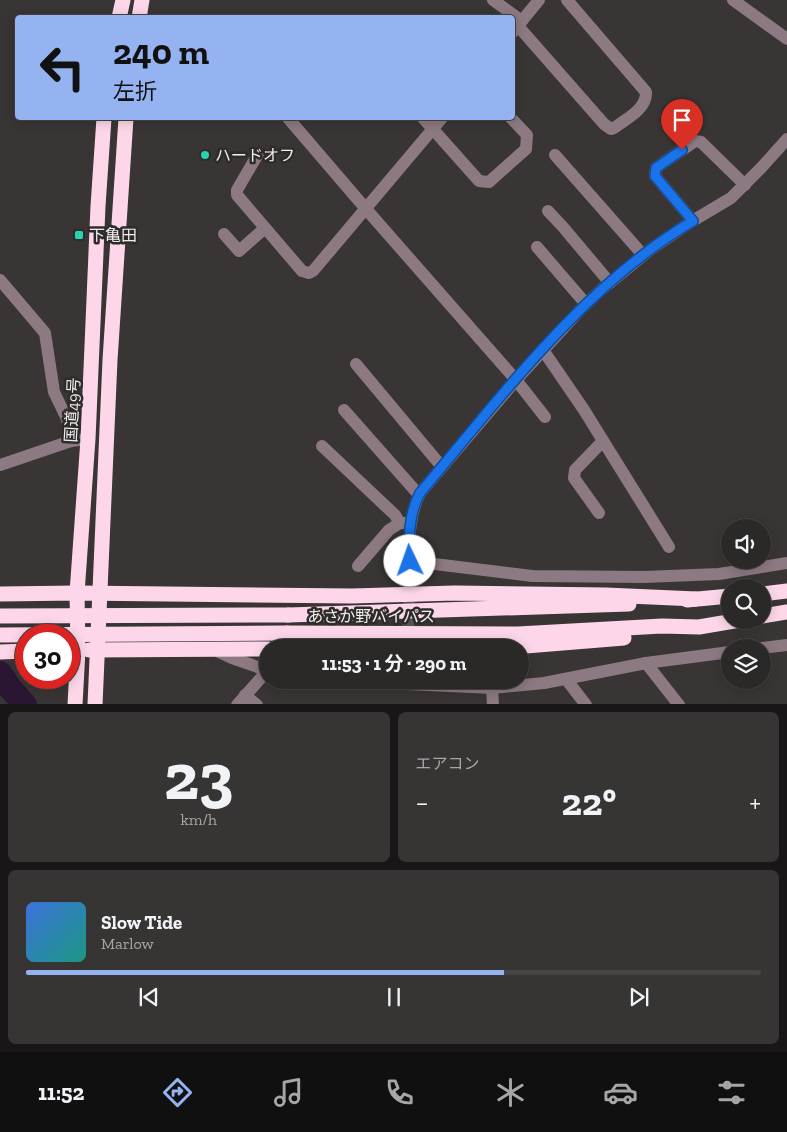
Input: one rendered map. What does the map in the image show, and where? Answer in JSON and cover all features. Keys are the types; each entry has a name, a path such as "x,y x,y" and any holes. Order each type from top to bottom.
{"highway":[{"path":"120,15 122,0"},
{"path":"140,15 142,0"},
{"name":"国道49号","path":"75,624 88,439 98,206 104,120"},
{"path":"95,704 110,360 126,120"},
{"path":"771,593 787,591"},
{"path":"0,594 77,592 100,594 352,596 456,593 606,595 696,599"},
{"name":"あさか野バイパス","path":"0,616 288,615 610,606 721,597"},
{"path":"771,615 787,612"},
{"name":"あさか野バイパス","path":"0,635 518,634 662,626 699,627 721,623"},
{"path":"529,646 663,635 699,627"},
{"path":"80,650 259,649"},
{"path":"0,652 15,652"},
{"name":"国道49号","path":"74,689 74,704"}],"street":[{"path":"493,0 506,15"},
{"path":"539,0 517,27 604,124 611,129 614,128 641,107 646,100 646,92 567,0"},
{"path":"733,0 787,39"},
{"path":"290,120 516,380 545,417"},
{"path":"425,120 479,181 489,182 526,149 527,135 513,120"},
{"path":"258,154 236,193 302,271 309,273 366,209 440,120"},
{"path":"358,566 389,530 405,523 419,495 442,467 516,380 586,304 643,256 693,221 719,206 745,185 787,139"},
{"path":"693,221 655,176 656,168 695,141 702,142 745,185"},
{"path":"555,155 643,256"},
{"path":"548,211 610,282"},
{"path":"224,234 238,251 265,228"},
{"path":"537,247 586,304"},
{"path":"0,280 45,333 54,392 67,419 71,441"},
{"path":"543,350 603,441 669,547"},
{"path":"356,364 442,467"},
{"path":"344,410 419,495"},
{"path":"0,465 71,441 88,439"},
{"path":"600,513 574,478 575,470 603,441"},
{"path":"322,446 405,523 410,561 532,576 644,577 719,574 787,562"},
{"path":"771,647 787,644"},
{"path":"214,650 259,667"},
{"path":"529,684 646,663 721,653"},
{"path":"646,663 679,704"},
{"path":"257,704 241,700 259,679"},
{"path":"566,679 586,704"},
{"path":"492,689 493,704"}],"waterway":[{"path":"0,673 24,704"}],"tunnel":[{"path":"408,639 410,561"}],"place":[{"name":"ハードオフ","path":"205,155"},
{"name":"下亀田","path":"79,235"}],"route":[{"path":"410,561 409,537 412,512 420,493 516,380 580,310 650,249 693,221 655,176 656,168 682,150"}]}
